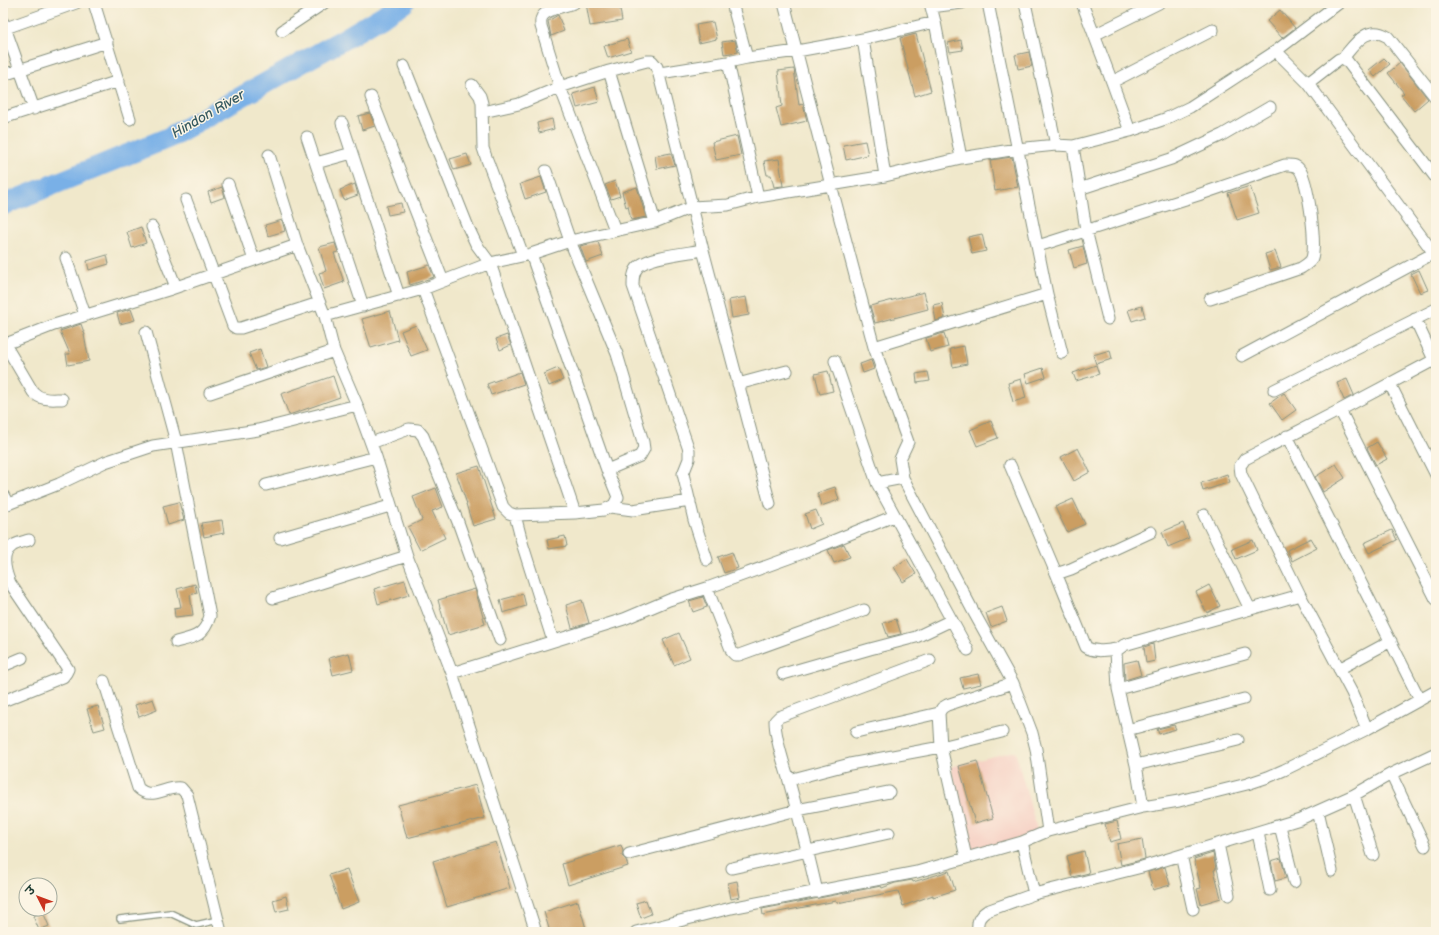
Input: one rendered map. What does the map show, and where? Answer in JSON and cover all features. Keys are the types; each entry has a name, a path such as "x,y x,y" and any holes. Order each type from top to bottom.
{"street":[{"path":"34,108 4,27 76,3"},
{"path":"94,3 108,42 130,118"},
{"path":"282,31 324,3"},
{"path":"574,3 546,12 540,20 541,26 560,87 615,230"},
{"path":"732,3 747,58"},
{"path":"784,3 798,51 831,185 874,347 908,442 900,459 903,478 1013,683 1032,733 1036,749 1048,831"},
{"path":"961,158 935,22 930,5 962,3"},
{"path":"988,3 1047,294 1062,353"},
{"path":"1025,3 1056,145"},
{"path":"1082,3 1130,131"},
{"path":"1094,35 1159,3"},
{"path":"325,316 423,289 490,262 527,255 615,230 655,222 692,207 728,205 758,197 885,176 961,158 1017,149 1056,145 1073,146 1130,131 1165,119 1190,107 1276,51 1339,3"},
{"path":"660,73 863,39 935,22"},
{"path":"1112,82 1213,30"},
{"path":"1308,83 1339,59 1343,58 1359,39 1365,35 1385,35 1436,98"},
{"path":"863,39 885,176"},
{"path":"3,75 108,42"},
{"path":"1242,356 1435,255 1308,83 1276,51"},
{"path":"1343,58 1347,61 1436,178"},
{"path":"483,112 519,104 560,87 609,71 647,61 652,61 657,67 660,73 692,207 770,504"},
{"path":"728,62 758,197"},
{"path":"404,66 468,227 476,244 490,262 575,513"},
{"path":"609,71 655,222"},
{"path":"3,118 119,82"},
{"path":"423,289 503,507 509,513 515,515 575,513 604,510 614,505 618,497 527,255 486,158 484,148 482,103 480,96 472,85"},
{"path":"371,96 443,281"},
{"path":"1079,189 1171,160 1222,135 1270,107"},
{"path":"342,123 399,296"},
{"path":"307,137 363,306"},
{"path":"1073,146 1086,230 1108,319"},
{"path":"316,163 352,153"},
{"path":"269,155 296,245 325,316 334,351 358,406 376,457 390,506 407,556 452,673 536,932"},
{"path":"1038,246 1198,195 1284,165 1295,166 1300,169 1304,179 1310,208 1314,247 1311,260 1301,268 1210,299"},
{"path":"546,170 570,242 618,354 644,442 644,449 640,456 607,470"},
{"path":"228,184 254,260"},
{"path":"186,200 233,326 236,328 241,328 319,303"},
{"path":"152,227 176,287"},
{"path":"62,399 46,399 38,397 33,392 4,344 54,325 176,287 296,245"},
{"path":"703,250 648,260 638,266 633,275 633,286 689,450 689,459 683,474 694,520 707,560"},
{"path":"66,258 85,315"},
{"path":"874,347 1047,294"},
{"path":"1274,390 1436,309"},
{"path":"1367,729 1352,693 1300,595 1241,474 1240,466 1245,458 1435,361 1414,319"},
{"path":"146,332 176,442 210,616 207,627 198,636 176,642"},
{"path":"210,393 334,351"},
{"path":"835,361 877,483 968,650"},
{"path":"738,384 787,371"},
{"path":"1390,384 1436,475"},
{"path":"5,502 59,484 105,462 153,446 258,430 358,406"},
{"path":"1340,410 1436,599"},
{"path":"371,443 409,429 418,430 423,436 458,522 500,640"},
{"path":"1287,436 1420,700"},
{"path":"266,485 376,457"},
{"path":"1010,464 1086,647 1091,650 1097,651 1117,649 1124,645 1300,595"},
{"path":"877,483 903,478"},
{"path":"610,507 633,510 690,501"},
{"path":"280,538 390,506"},
{"path":"515,515 523,546 553,641"},
{"path":"452,673 624,619 669,600 707,588 808,551 894,516"},
{"path":"1204,516 1250,609"},
{"path":"1056,573 1071,569 1151,532"},
{"path":"3,701 63,677 68,669 10,583 6,574 6,553 10,547 29,540"},
{"path":"273,598 407,556"},
{"path":"707,588 732,652 735,655 739,655 864,610"},
{"path":"783,674 870,648 916,637 952,620"},
{"path":"1339,670 1391,641"},
{"path":"1117,649 1115,654 1118,689 1136,765 1143,807"},
{"path":"1118,689 1245,654"},
{"path":"3,666 22,658"},
{"path":"817,892 808,851 775,727 775,721 780,717 930,660"},
{"path":"104,681 138,788 143,793 149,794 175,787 181,788 187,795 221,932"},
{"path":"966,857 941,748 939,713 942,708 947,705 1013,683"},
{"path":"636,932 731,908 916,872 1022,842 1048,831 1143,807 1179,801 1268,777 1367,729 1436,691"},
{"path":"1127,730 1244,699"},
{"path":"856,732 939,713"},
{"path":"789,780 850,764 941,748 1002,732"},
{"path":"1136,765 1238,740"},
{"path":"978,932 977,922 980,915 987,911 1034,894 1142,867 1300,819 1354,795 1391,774 1436,753"},
{"path":"1391,774 1425,846"},
{"path":"629,854 797,810 889,792"},
{"path":"1354,795 1373,855"},
{"path":"1318,811 1332,871"},
{"path":"1280,826 1294,882"},
{"path":"1258,833 1270,890"},
{"path":"732,868 889,834"},
{"path":"1022,842 1034,894"},
{"path":"1218,844 1229,895"},
{"path":"1181,856 1193,909"}],"lane":[{"path":"120,919 170,913 196,925 218,920"}],"shaded area":[{"path":"1015,751 1038,833 972,852 950,767"}],"building":[{"path":"586,3 619,3 622,21 590,26"},
{"path":"1280,10 1295,28 1282,38 1267,21"},
{"path":"558,15 564,31 551,36 548,21"},
{"path":"713,22 717,39 699,43 696,25"},
{"path":"916,34 931,91 915,96 900,38"},
{"path":"627,39 631,51 608,58 604,46"},
{"path":"735,40 738,52 724,54 722,42"},
{"path":"961,40 963,50 950,52 948,43"},
{"path":"1029,52 1032,66 1018,69 1015,55"},
{"path":"1384,58 1390,64 1375,77 1369,70"},
{"path":"1400,63 1428,99 1414,111 1401,95 1404,93 1388,73"},
{"path":"794,69 799,105 803,104 807,121 781,127 776,108 782,106 778,71"},
{"path":"595,87 599,102 577,108 573,94"},
{"path":"370,113 375,126 362,130 358,116"},
{"path":"552,119 554,129 539,133 537,123"},
{"path":"737,136 741,155 716,160 712,142"},
{"path":"865,141 868,155 846,160 843,145"},
{"path":"671,153 675,165 657,169 655,156"},
{"path":"467,154 471,165 454,170 450,159"},
{"path":"1012,157 1018,187 995,191 990,160"},
{"path":"779,159 783,186 774,187 771,175 767,175 764,161"},
{"path":"541,177 546,192 525,199 520,184"},
{"path":"615,181 620,196 611,199 605,185"},
{"path":"355,184 358,195 344,200 340,190"},
{"path":"1250,186 1259,213 1237,220 1228,193"},
{"path":"222,187 225,197 211,202 208,192"},
{"path":"637,187 646,217 631,220 628,206 626,207 622,192"},
{"path":"401,203 403,212 388,215 386,206"},
{"path":"282,220 285,231 268,236 265,225"},
{"path":"141,227 146,243 132,248 127,232"},
{"path":"982,234 986,251 972,254 968,237"},
{"path":"598,242 603,256 586,262 580,246"},
{"path":"335,243 338,252 334,253 344,282 324,289 319,273 326,271 319,247"},
{"path":"1083,246 1087,264 1074,268 1069,250"},
{"path":"1275,251 1281,267 1270,270 1265,254"},
{"path":"107,255 109,264 89,270 87,261"},
{"path":"429,265 434,277 410,285 407,272"},
{"path":"1419,270 1428,290 1420,293 1411,274"},
{"path":"924,292 928,309 875,323 870,306"},
{"path":"746,297 749,315 732,318 729,300"},
{"path":"942,303 945,318 936,321 933,305"},
{"path":"1142,306 1145,317 1132,321 1128,310"},
{"path":"131,309 135,320 120,324 117,313"},
{"path":"390,311 398,340 371,348 362,319"},
{"path":"81,324 85,335 89,361 68,365 66,354 70,354 60,331"},
{"path":"416,325 427,350 411,356 401,331"},
{"path":"944,333 948,347 930,352 926,338"},
{"path":"507,335 511,345 500,350 496,339"},
{"path":"964,346 967,364 953,367 950,349"},
{"path":"260,349 266,367 256,370 249,353"},
{"path":"1110,350 1112,359 1096,364 1093,355"},
{"path":"871,360 874,369 863,373 860,364"},
{"path":"1096,365 1099,374 1076,381 1073,373"},
{"path":"558,368 563,380 549,386 544,374"},
{"path":"1043,368 1046,377 1028,383 1025,374"},
{"path":"828,371 833,391 820,394 815,374"},
{"path":"520,372 524,384 491,395 487,384"},
{"path":"928,372 930,381 917,383 916,374"},
{"path":"333,376 340,397 289,415 281,394"},
{"path":"1021,379 1026,398 1013,402 1008,383"},
{"path":"1347,379 1354,395 1344,400 1337,383"},
{"path":"1284,393 1296,410 1282,420 1270,403"},
{"path":"991,421 998,438 977,446 970,430"},
{"path":"1377,442 1387,459 1376,465 1367,448"},
{"path":"1078,448 1090,472 1074,481 1061,457"},
{"path":"1336,464 1345,478 1323,492 1315,477"},
{"path":"479,466 496,519 473,526 456,473"},
{"path":"1227,474 1230,482 1203,491 1201,483"},
{"path":"835,487 839,500 821,506 817,493"},
{"path":"436,488 443,507 432,511 445,538 420,550 408,527 422,520 413,497"},
{"path":"1073,499 1085,524 1067,532 1055,507"},
{"path":"179,502 184,520 168,525 163,506"},
{"path":"816,510 822,524 810,529 805,514"},
{"path":"222,520 224,533 204,537 201,523"},
{"path":"1183,523 1189,538 1168,547 1162,532"},
{"path":"1392,530 1397,540 1369,553 1364,543"},
{"path":"565,536 567,546 549,549 547,540"},
{"path":"1311,538 1317,548 1292,561 1287,550"},
{"path":"1253,540 1257,550 1236,559 1232,549"},
{"path":"844,544 850,557 834,563 828,550"},
{"path":"732,552 738,568 724,573 718,557"},
{"path":"907,559 916,574 903,582 894,567"},
{"path":"405,580 409,595 378,604 374,589"},
{"path":"195,584 197,593 190,595 193,615 175,617 174,608 181,607 177,589"},
{"path":"1209,585 1220,606 1207,613 1196,592"},
{"path":"475,589 485,624 448,635 438,600"},
{"path":"523,594 526,606 503,613 500,600"},
{"path":"703,597 707,607 693,612 689,601"},
{"path":"582,600 589,623 572,628 566,605"},
{"path":"1002,607 1007,621 991,627 986,613"},
{"path":"896,619 901,634 888,637 883,623"},
{"path":"679,633 690,658 674,665 663,640"},
{"path":"1153,644 1155,661 1146,663 1144,647"},
{"path":"349,653 353,670 333,675 329,658"},
{"path":"1137,660 1141,675 1125,680 1124,663"},
{"path":"978,674 981,684 963,688 960,678"},
{"path":"153,699 157,710 139,717 135,705"},
{"path":"98,706 105,728 94,731 87,709"},
{"path":"1174,725 1176,729 1159,734 1157,729"},
{"path":"977,761 993,818 975,823 959,766"},
{"path":"476,785 485,818 407,838 398,805"},
{"path":"1117,821 1121,839 1110,842 1105,824"},
{"path":"1142,839 1145,859 1121,865 1117,844"},
{"path":"496,842 510,888 447,907 433,861"},
{"path":"621,845 623,851 622,856 626,860 628,866 568,885 562,864"},
{"path":"1084,851 1089,873 1072,877 1067,856"},
{"path":"1213,853 1216,869 1214,870 1221,898 1201,904 1197,889 1201,888 1194,859"},
{"path":"1281,858 1286,878 1275,881 1271,861"},
{"path":"1165,867 1170,885 1153,890 1148,872"},
{"path":"347,869 359,902 341,909 329,875"},
{"path":"949,871 955,890 933,897 933,895 903,906 898,891 763,915 762,909 881,886 882,888 895,883 912,880 913,882"},
{"path":"737,881 740,897 731,899 728,883"},
{"path":"286,896 289,909 276,912 273,900"},
{"path":"646,900 651,914 641,918 636,903"},
{"path":"578,901 587,932 550,932 544,912"},
{"path":"33,917 45,917 49,926 39,930"}],"waterway":[{"name":"Hindon River","path":"3,205 168,138 344,39 404,3"}]}
